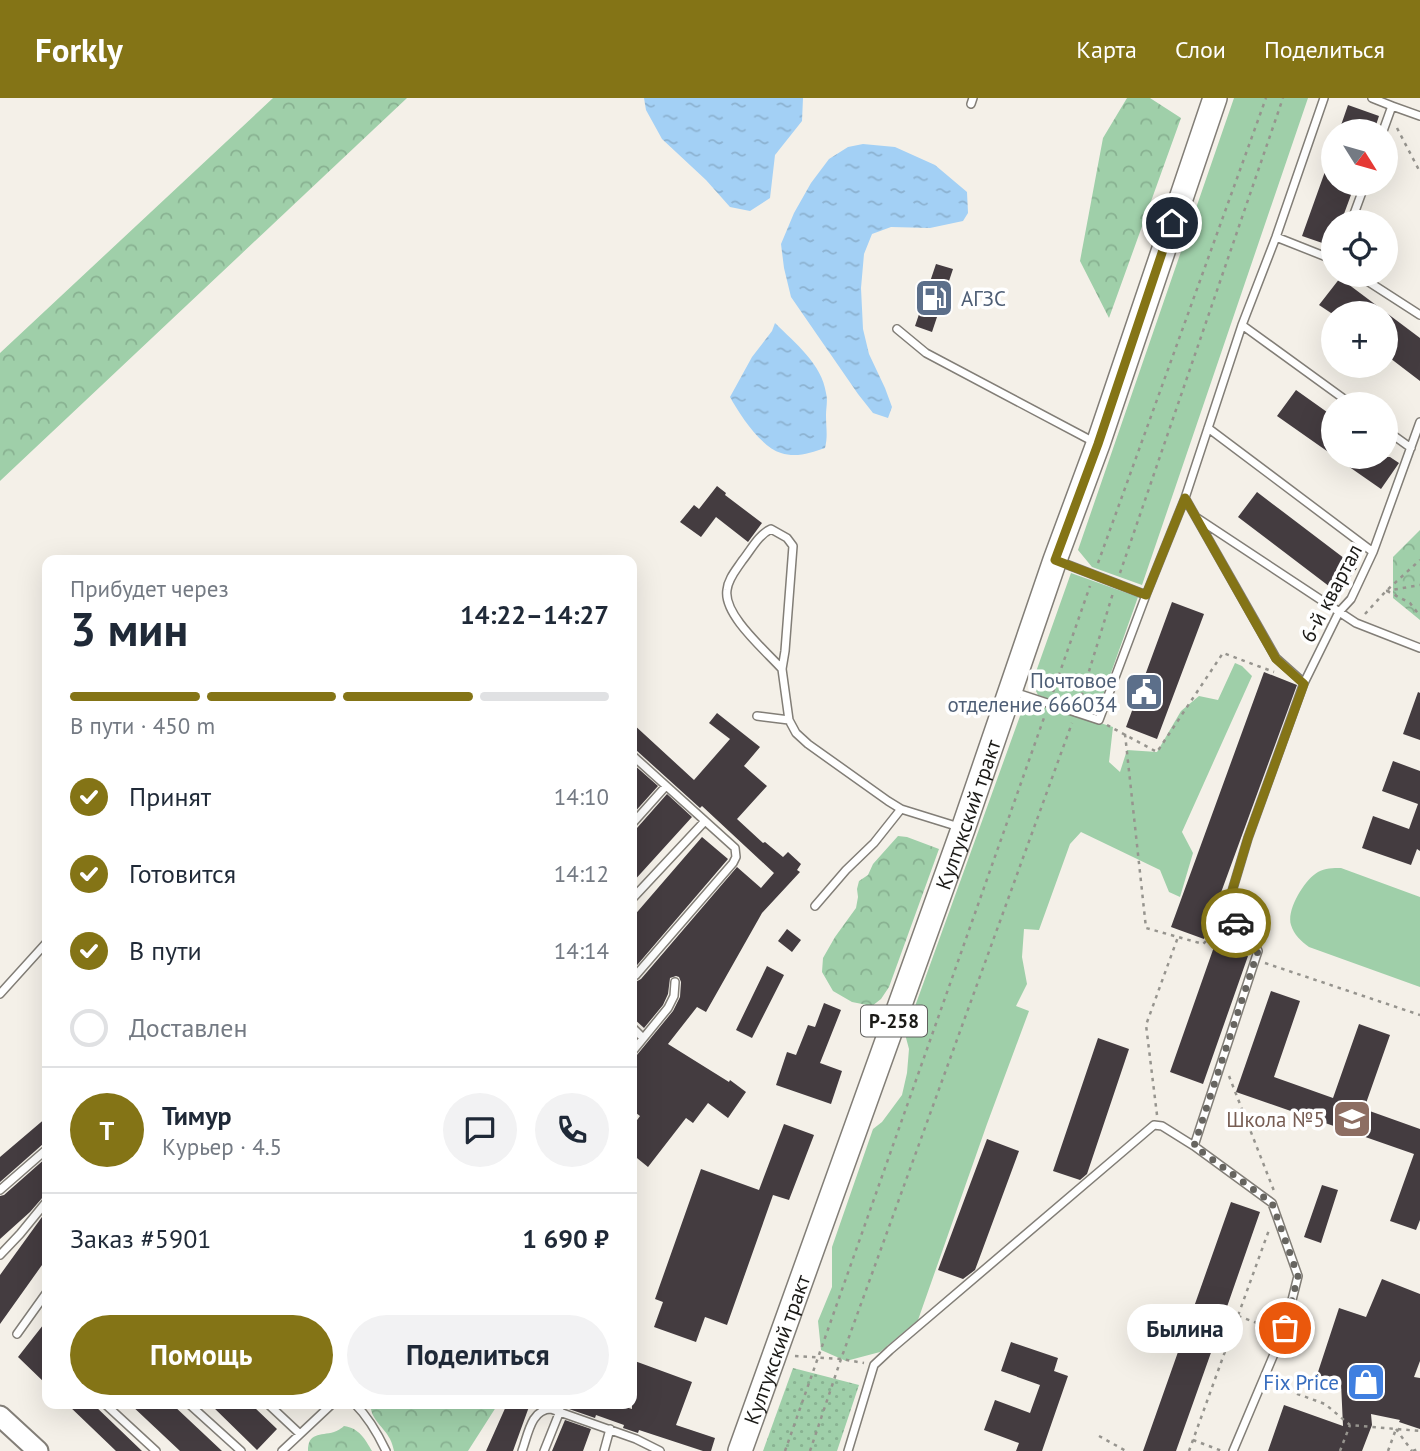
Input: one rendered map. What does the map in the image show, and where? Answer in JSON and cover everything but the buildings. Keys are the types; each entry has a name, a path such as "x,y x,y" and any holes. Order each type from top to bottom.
{"main road":[{"name":"Култукский тракт","path":"740,1451 963,829 1055,560 1098,444 1215,98"}],"street":[{"path":"0,1416 38,1451"}],"lane":[{"path":"1011,691 1099,720 1185,498 1242,326 1324,98"},
{"path":"1372,98 1390,110 1420,116"},
{"path":"1387,119 1390,110"},
{"path":"1276,237 1321,255"},
{"path":"1377,287 1420,315"},
{"path":"1242,326 1333,392"},
{"path":"897,329 926,354 1098,444"},
{"name":"6-й квартал","path":"1231,916 1227,908 1248,838 1304,684 1339,612 1351,599 1373,552 1420,422"},
{"path":"1208,428 1373,552"},
{"path":"1398,439 1411,448"},
{"path":"1185,498 1276,659 1304,684"},
{"path":"1197,518 1356,622 1420,648"},
{"path":"782,669 745,629 729,607 726,596 731,577 761,536 771,529 787,538 793,546 782,669 789,720 796,733 901,809 963,829"},
{"path":"1055,560 1146,595"},
{"path":"757,716 789,720"},
{"path":"637,760 735,848 736,857 637,974"},
{"path":"637,818 666,786"},
{"path":"815,905 874,843 901,809"},
{"path":"637,894 705,821"},
{"path":"1194,1146 1258,951 1255,943 1231,916"},
{"path":"0,994 42,948"},
{"path":"637,1046 672,1002 675,982"},
{"path":"637,1032 643,1038"},
{"path":"848,1451 874,1365 1154,1125 1162,1126 1194,1146 1272,1203 1298,1276 1283,1333 1233,1451"},
{"path":"0,1190 42,1153"},
{"path":"0,1255 42,1207"},
{"path":"17,1334 42,1299"},
{"path":"110,1409 156,1451"},
{"path":"195,1409 241,1451"},
{"path":"273,1409 300,1434"},
{"path":"282,1451 327,1409"},
{"path":"359,1409 386,1451"},
{"path":"522,1451 535,1416 545,1409 551,1409 636,1438 660,1451"},
{"path":"544,1451 560,1411"},
{"path":"604,1451 610,1429"}],"path":[{"path":"785,1451 1094,575 1266,98"},
{"path":"810,1451 1076,713 1116,584 1283,98"},
{"path":"1390,110 1420,172"},
{"path":"1356,622 1420,560"},
{"path":"1386,591 1420,585"},
{"path":"1386,591 1410,603 1420,616"},
{"path":"1099,720 1157,752 1223,653 1304,684"},
{"path":"1125,734 1146,928 1203,944 1231,916"},
{"path":"1158,1126 1146,1025 1178,937"},
{"path":"1255,959 1420,1016"},
{"path":"1189,1451 1275,1214 1277,1199 1227,1073 1220,1066"},
{"path":"1238,1316 1283,1333"},
{"path":"791,1356 841,1359 874,1365"},
{"path":"1263,1382 1325,1404 1350,1425 1420,1432"},
{"path":"1340,1451 1350,1425"},
{"path":"1388,1451 1396,1429"},
{"path":"1396,1429 1412,1451 1420,1448"},
{"path":"1099,1436 1126,1451"},
{"path":"1193,1440 1222,1451"}],"green space":[{"path":"273,98 407,98 0,481 0,353"},
{"path":"1127,98 1150,98 1181,118 1109,318 1080,261 1103,138"},
{"path":"1234,98 1308,98 1142,585 1092,567 1078,550"},
{"path":"1420,530 1420,620 1393,598 1393,557"},
{"path":"1071,573 1138,597 1096,715 1038,695 1032,683"},
{"path":"1235,663 1252,676 1182,832 1193,853 1180,897 1169,892 1160,870 1081,832 1070,844 1039,930 1024,929 1022,957 1027,984 1016,1006 1029,1011 918,1320 880,1352 846,1361 821,1350 818,1321 832,1287 832,1247 873,1129 882,1122 902,1095 909,1049 905,1034 1025,706 1036,703 1113,727 1109,762 1120,772 1127,750 1157,752 1181,711 1199,696 1218,700"},
{"path":"898,836 939,849 889,987 872,1006 852,1002 833,991 822,972 823,958 856,908 859,881 868,875 873,864"},
{"path":"1341,868 1420,897 1420,987 1309,947 1296,935 1291,925 1291,911 1302,888 1318,872"},
{"path":"793,1368 859,1385 837,1451 763,1451"},
{"path":"371,1409 495,1409 468,1451 394,1451 390,1439"},
{"path":"344,1426 358,1432 372,1451 308,1451 313,1438"}],"water":[{"path":"644,98 803,98 802,121 775,155 770,198 750,211 730,207 706,180 662,139 646,110"},
{"path":"863,144 895,147 935,165 967,192 968,213 963,221 930,228 891,227 872,234 864,254 861,288 863,329 869,354 892,407 888,418 873,413 791,297 781,244 794,213 829,159 848,147"},
{"path":"775,323 813,363 823,382 827,398 825,448 798,455 773,450 752,430 730,397"}],"way so far":[{"path":"1236,923 1255,943 1258,951 1194,1146 1272,1203 1298,1276 1285,1328"}],"place":[{"name":"АГЗС","path":"934,298"},
{"name":"Почтовое отделение 666034","path":"1144,692"},
{"name":"Школа №5","path":"1352,1119"},
{"name":"Былина","path":"1285,1328"},
{"name":"Fix Price","path":"1366,1382"}],"route":[{"path":"1172,223 1098,444 1055,560 1146,595 1185,498 1276,659 1304,684 1248,838 1227,908 1236,923"}]}
